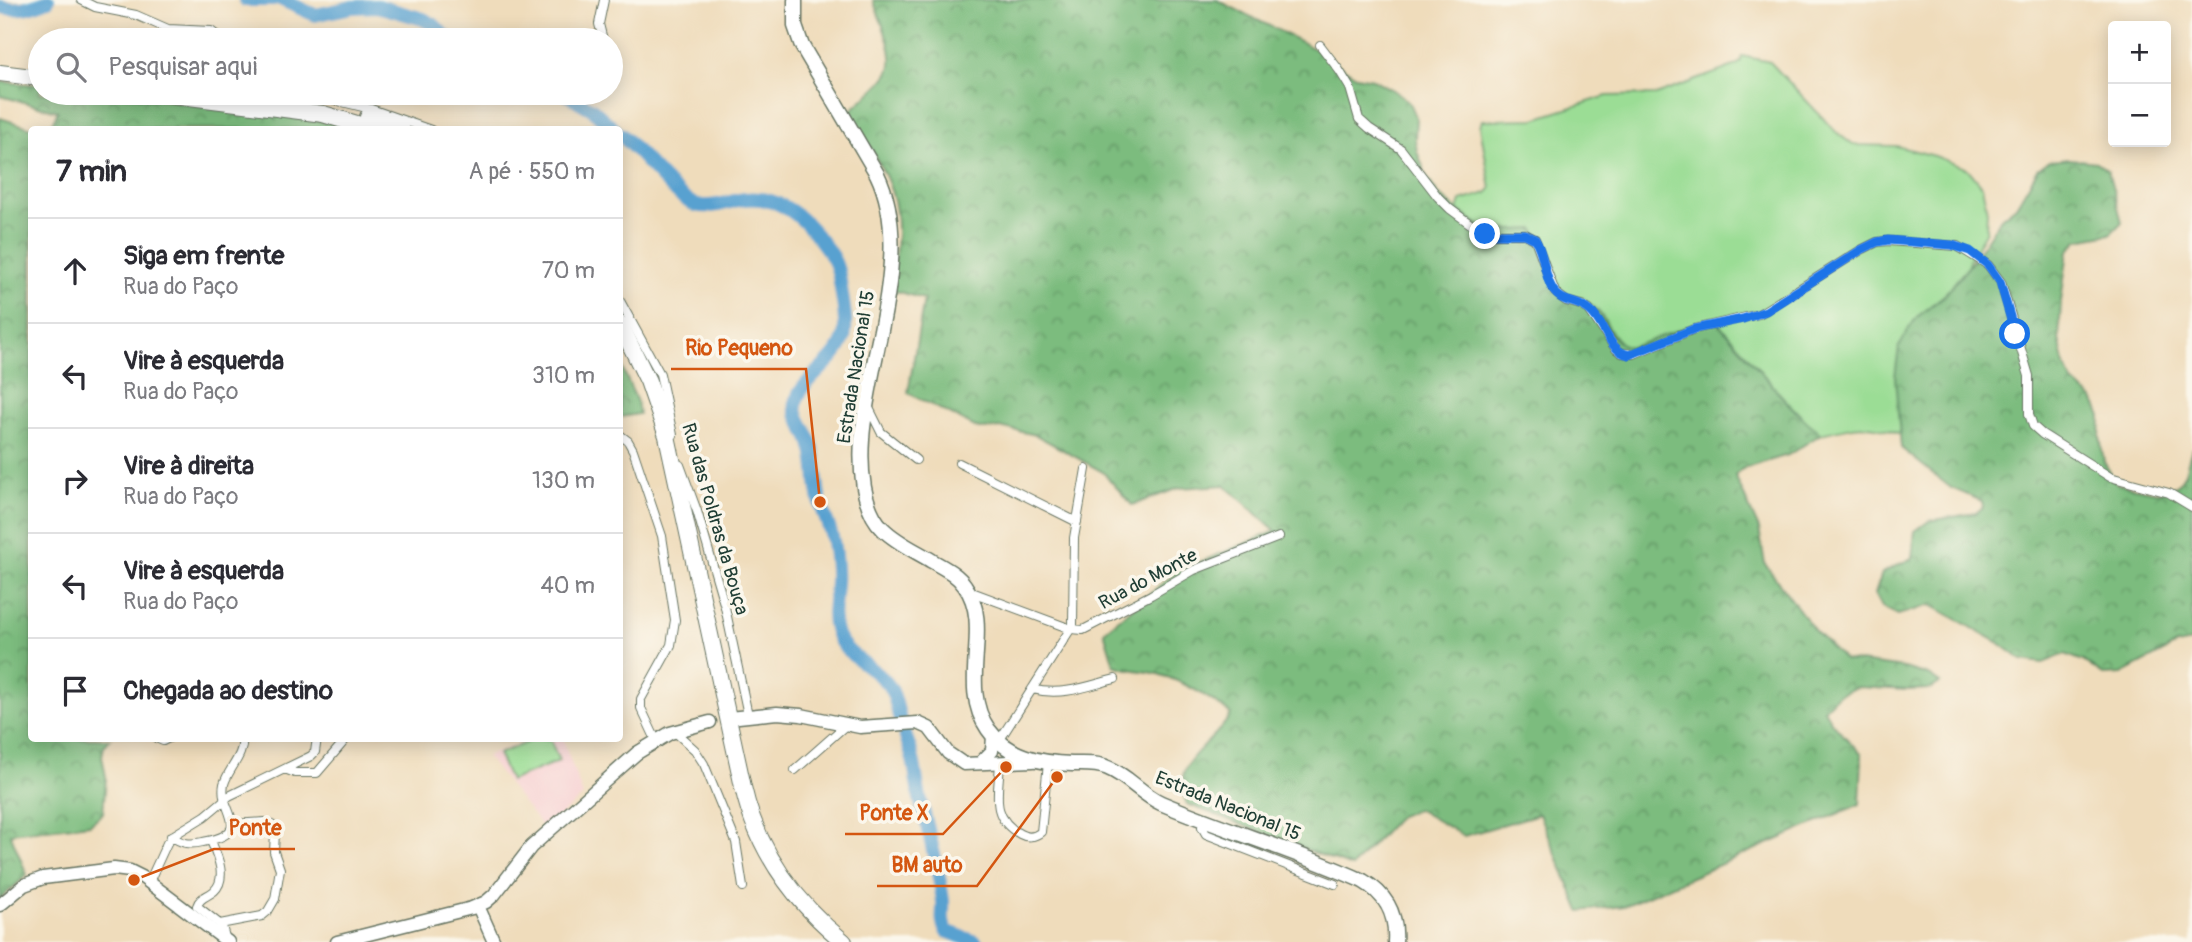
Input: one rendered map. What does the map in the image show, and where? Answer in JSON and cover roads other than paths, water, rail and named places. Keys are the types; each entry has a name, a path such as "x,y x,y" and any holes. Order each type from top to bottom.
{"highway":[{"path":"0,66 28,70"},
{"path":"0,73 28,76"},
{"path":"252,105 323,114 364,126"},
{"path":"316,105 362,115 391,126"},
{"path":"623,330 648,380 667,436 748,809 769,855 791,889 816,918 844,942"},
{"path":"623,349 640,384 658,440 733,774 749,833 766,867 781,889 809,922 831,942"}],"main road":[{"name":"Estrada Nacional 15","path":"795,0 795,26 802,47 873,166 889,206 891,231 887,293 866,402 862,438 862,472 867,496 877,522 893,537 955,575 969,591"},
{"path":"969,591 976,616 976,702 996,753"},
{"name":"Estrada Nacional 15","path":"996,753 1042,762 1107,767 1150,798 1368,884 1382,896 1390,908 1395,923 1395,942"}],"street":[{"path":"81,0 95,7 136,15 167,28"},
{"path":"601,28 604,0"},
{"path":"1320,45 1350,88 1356,114 1362,123 1401,149 1438,197 1476,230 1490,235 1525,234 1535,239 1555,292 1566,301 1589,310 1622,354 1633,354 1694,329 1759,314 1877,242 1888,240 1957,246 1970,251 1988,265 2000,282 2029,376 2029,414 2036,430 2110,477 2169,493 2192,507"},
{"path":"354,105 420,126"},
{"name":"Rua das Poldras da Bouça","path":"623,306 654,361 664,385 678,457 727,612 748,715"},
{"path":"866,402 881,432 916,460"},
{"path":"623,438 633,450 660,528 674,615 671,645 640,699 656,740"},
{"path":"959,463 1077,522"},
{"path":"1042,762 1041,832 1033,836 1022,835 1000,818 996,753 1032,689 1071,629 1074,617 1073,558 1086,470"},
{"name":"Rua do Monte","path":"1071,629 1083,630 1090,627 1151,596 1194,570 1279,537"},
{"path":"969,591 1071,629"},
{"path":"1032,689 1049,693 1067,692 1115,679"},
{"path":"729,718 792,714 846,725 886,726 906,723 927,726 947,752 959,762 972,765 996,753"},
{"path":"337,942 367,938 478,906 491,899 520,860 545,834 634,756 674,731 709,722"},
{"path":"795,770 846,725"},
{"path":"674,731 695,750 705,764 736,842 743,887"},
{"path":"233,824 224,799 224,783 243,746 242,742"},
{"path":"149,882 171,836 205,816 224,799 311,756 318,742"},
{"path":"285,769 295,773 317,773 344,742"},
{"path":"1204,819 1202,827 1206,834 1335,884"},
{"path":"171,836 187,844 211,841 225,834 233,824 265,822 272,825 275,832 274,852 280,871 276,897 267,913 256,918 219,924"},
{"path":"211,841 220,863 216,888 197,903 198,908 224,930 227,941"},
{"path":"0,905 28,883 47,877 122,870 149,882 227,941"},
{"path":"478,906 494,942"}],"waterway":[{"path":"0,7 25,8 48,0"},
{"path":"245,0 273,0"},
{"path":"282,0 315,15 352,7 378,6 423,19 437,28"},
{"path":"585,105 611,126"},
{"path":"623,137 688,201 706,206 753,198 781,205 813,231 834,260 844,311 844,337 833,357 800,392 796,410 810,439 820,500 833,541 836,572 833,615 835,628 848,650 892,690 910,748 941,887 944,927 946,931 976,942"}],"place":[{"name":"Rio Pequeno","path":"820,502"},
{"name":"Ponte X","path":"1006,767"},
{"name":"BM auto","path":"1057,777"},
{"name":"Ponte","path":"134,880"}]}
